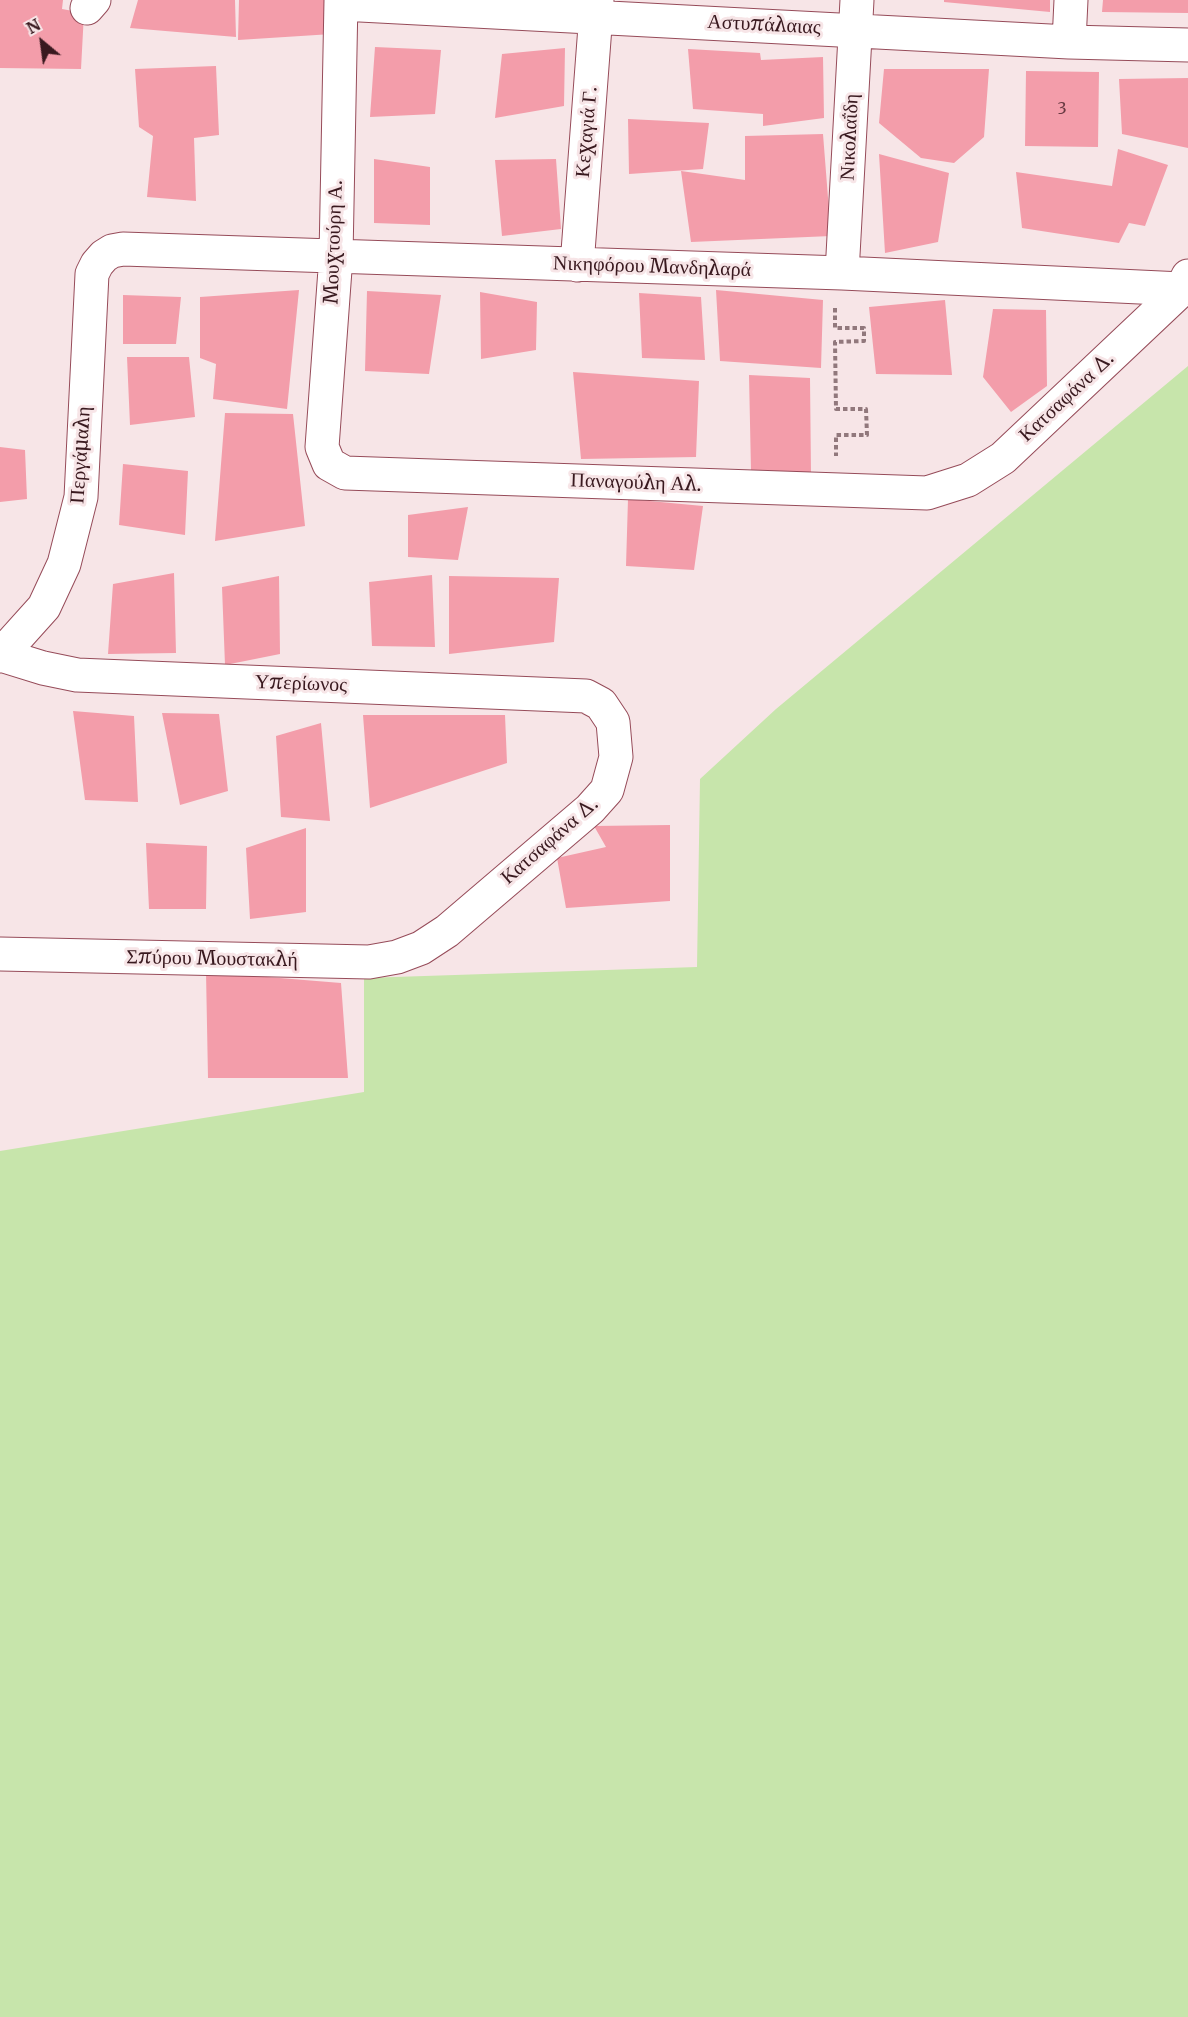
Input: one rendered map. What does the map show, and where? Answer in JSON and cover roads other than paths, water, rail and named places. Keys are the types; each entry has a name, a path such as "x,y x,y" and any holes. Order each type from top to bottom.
{"street":[{"path":"1069,42 1071,0"},
{"name":"Αστυπάλαιας","path":"341,2 857,15 1069,42 1188,45"},
{"name":"Μουχτούρη Α.","path":"341,2 336,256 322,447 329,464 345,473"},
{"name":"Κεχαγιά Γ.","path":"577,265 597,8"},
{"name":"Νικολαΐδη","path":"852,274 857,15"},
{"name":"Νικηφόρου Μανδηλαρά","path":"123,249 852,274 1185,282"},
{"name":"Περγάμαλη","path":"1,656 44,606 64,564 81,497 92,274 104,256 112,251 123,249"},
{"name":"Κατσαφάνα Δ.","path":"927,493 968,480 1003,458 1185,282"},
{"name":"Παναγούλη Αλ.","path":"345,473 927,493"},
{"name":"Υπερίωνος","path":"1,656 77,675 555,694 586,696 601,704"},
{"name":"Κατσαφάνα Δ.","path":"421,948 447,931 590,809 607,790 616,757 613,722 601,704"},
{"name":"Σπύρου Μουστακλή","path":"0,954 369,962 397,957 421,948"}]}
